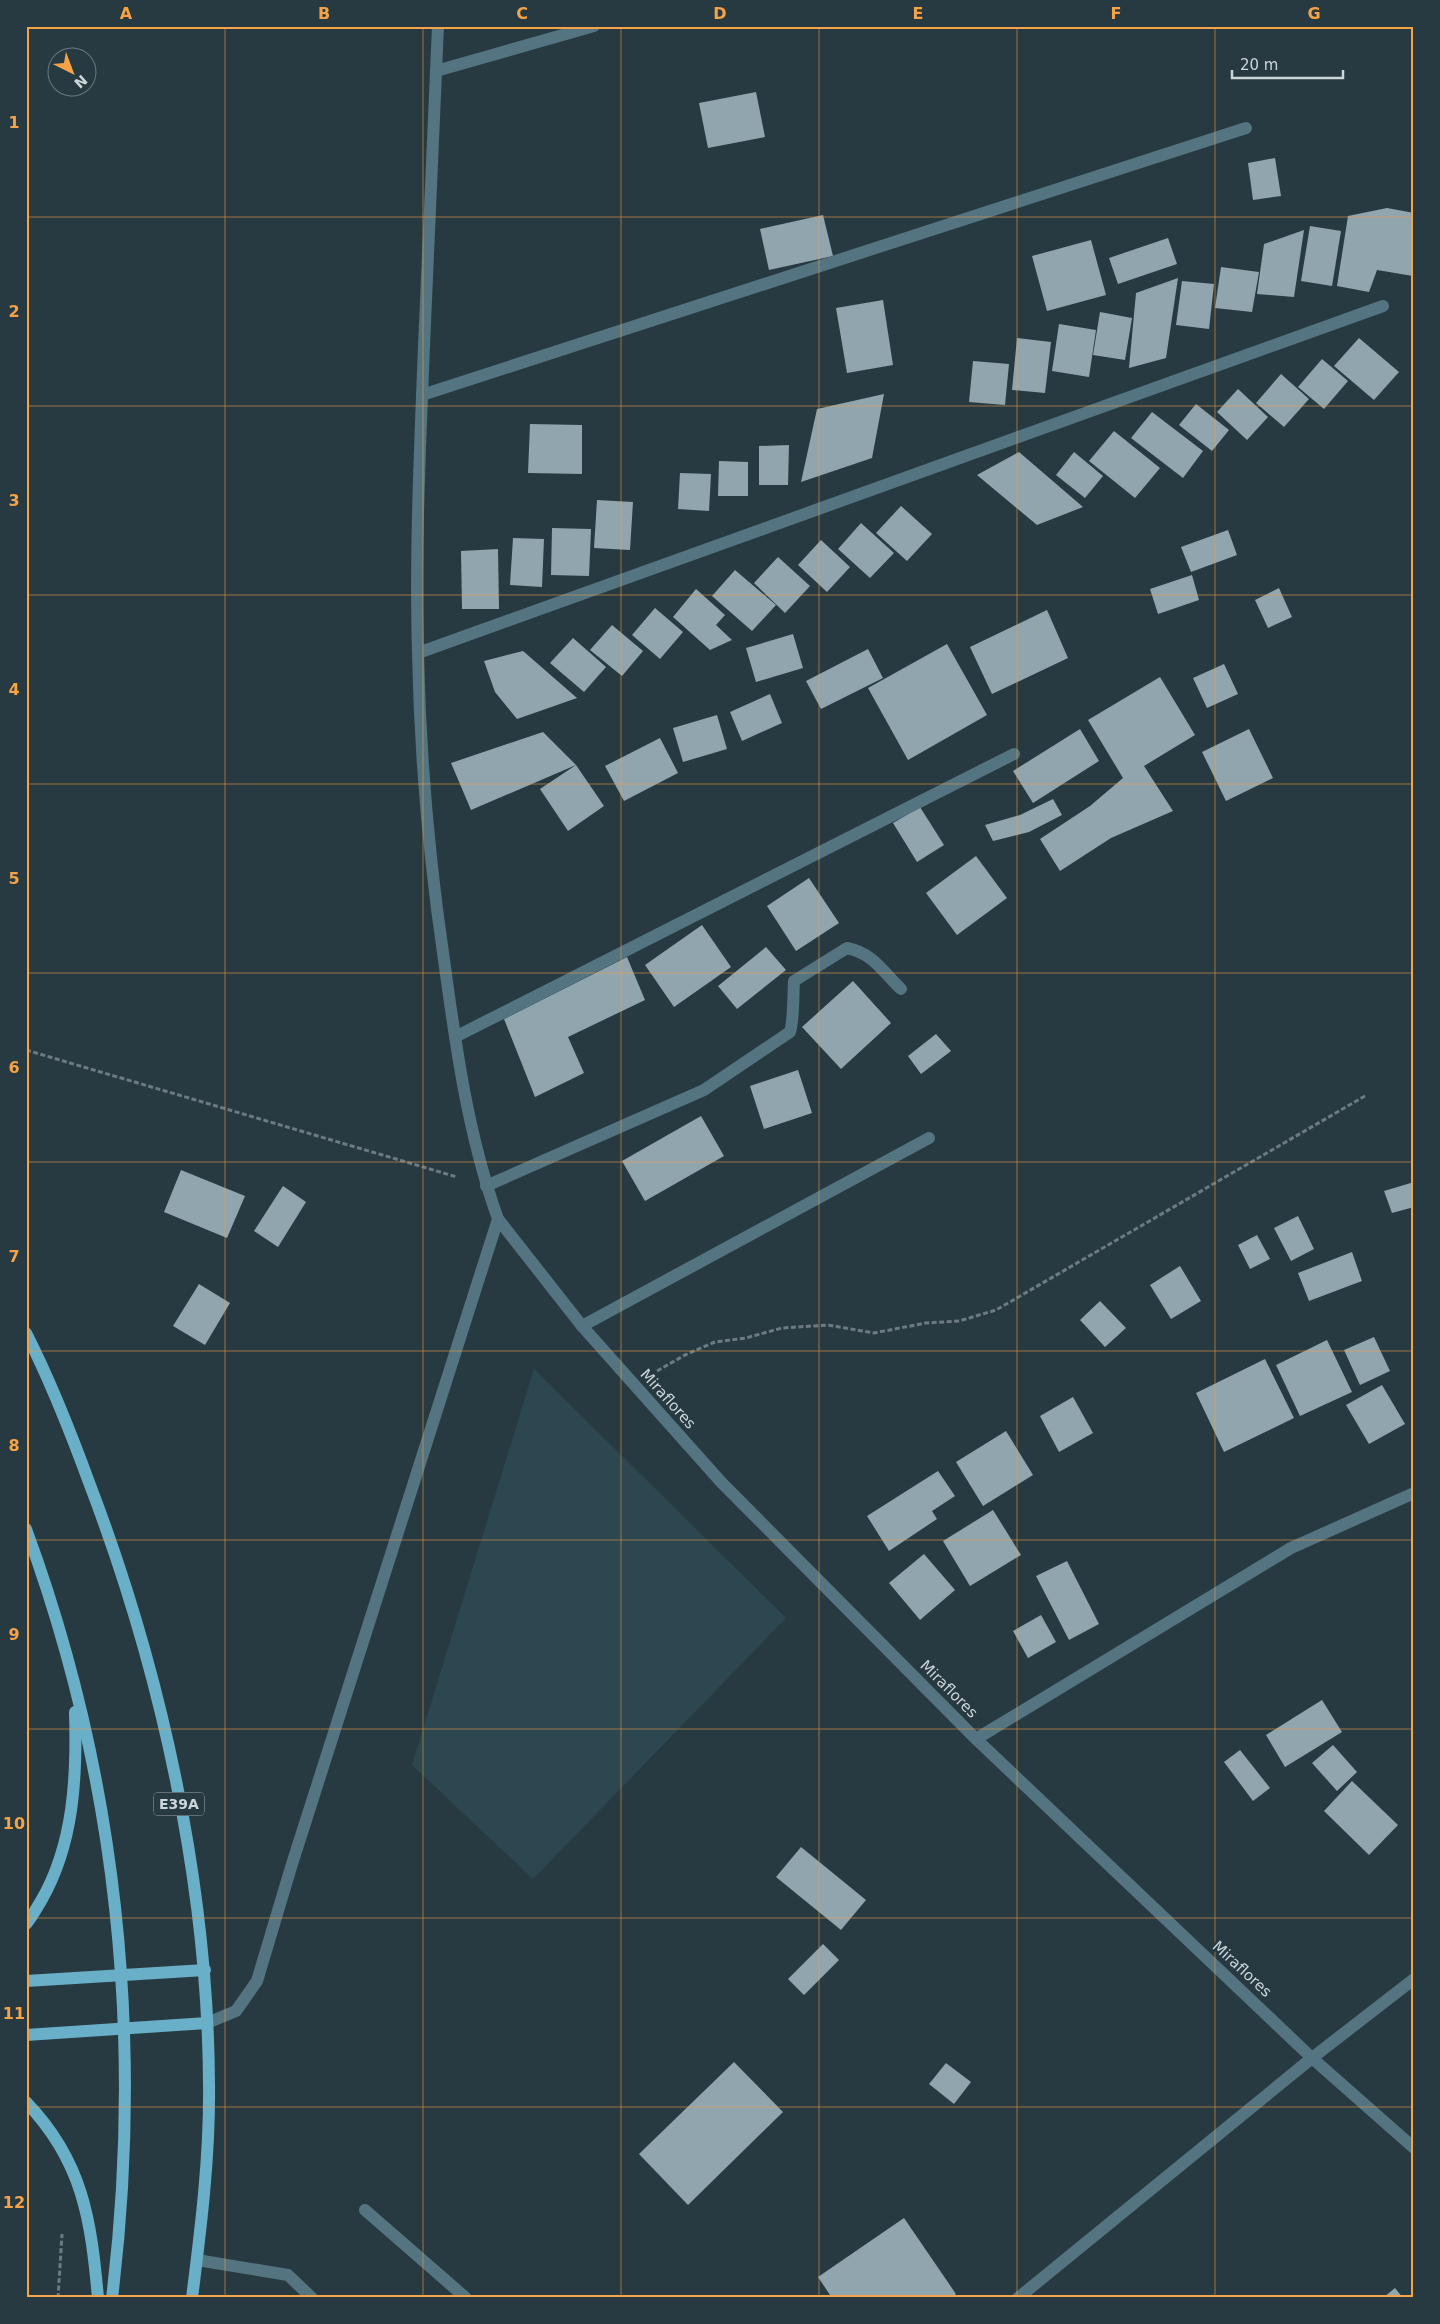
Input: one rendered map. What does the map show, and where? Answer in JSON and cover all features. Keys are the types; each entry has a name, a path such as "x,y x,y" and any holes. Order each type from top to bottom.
{"main road":[{"name":"E39A","path":"26,1333 67,1422 121,1568 145,1649 168,1745 186,1837 205,1970 209,2085 197,2260 192,2298"},
{"path":"26,1529 63,1640 92,1756 105,1829 123,1974 126,2102 123,2178 112,2298"},
{"path":"26,1924 48,1888 63,1850 71,1814 77,1760 75,1687"},
{"path":"26,1981 205,1970"},
{"path":"26,2035 207,2023"},
{"path":"26,2102 54,2135 68,2159 82,2193 92,2236 98,2298"}],"street":[{"name":"Miraflores","path":"438,26 417,532 418,653 423,770 434,887 454,1037 468,1115 486,1186 498,1219 582,1326 721,1482 976,1739 1312,2058 1414,2148"},
{"path":"436,71 594,26"},
{"path":"422,395 1246,128"},
{"path":"418,653 1383,306"},
{"path":"454,1037 1014,754"},
{"path":"486,1186 704,1090 790,1032 793,1022 794,982 847,948 860,950 877,962 901,989"},
{"path":"582,1326 929,1138"},
{"path":"207,2023 236,2010 257,1981 298,1845 498,1219"},
{"path":"976,1739 1291,1548 1414,1493"},
{"path":"1018,2298 1312,2058 1414,1979"},
{"path":"365,2210 466,2298"},
{"path":"197,2260 288,2275 312,2298"}],"path":[{"path":"26,1050 486,1186"},
{"path":"632,1384 685,1355 715,1342 746,1338 782,1328 828,1325 874,1333 926,1323 959,1321 996,1310 1365,1096"},
{"path":"58,2298 62,2229"}],"shaded area":[{"path":"534,1369 786,1618 533,1879 412,1765"}],"building":[{"path":"756,92 765,137 708,148 699,103"},
{"path":"1275,158 1281,196 1253,200 1248,163"},
{"path":"1387,208 1414,213 1413,276 1377,270 1369,292 1337,286 1348,216"},
{"path":"823,215 833,256 769,270 760,229"},
{"path":"1310,226 1341,231 1332,286 1301,281"},
{"path":"1304,230 1294,297 1257,294 1264,244"},
{"path":"1168,238 1177,264 1118,284 1109,258"},
{"path":"1091,240 1106,295 1047,311 1032,256"},
{"path":"1221,267 1259,272 1252,312 1215,308"},
{"path":"1178,278 1166,358 1129,368 1136,293"},
{"path":"1182,281 1214,284 1209,329 1176,325"},
{"path":"883,300 893,365 847,373 836,308"},
{"path":"1100,312 1132,318 1125,360 1093,355"},
{"path":"1059,324 1096,330 1089,377 1052,371"},
{"path":"1017,338 1051,342 1045,393 1012,390"},
{"path":"1359,338 1399,372 1374,400 1334,366"},
{"path":"1322,359 1348,381 1324,409 1298,387"},
{"path":"973,361 1009,364 1005,405 969,402"},
{"path":"1281,374 1309,399 1284,427 1256,403"},
{"path":"1238,389 1268,417 1247,440 1217,412"},
{"path":"884,394 872,458 801,482 817,409"},
{"path":"1196,404 1229,430 1212,451 1179,425"},
{"path":"1152,412 1203,451 1183,478 1131,438"},
{"path":"530,424 582,425 582,474 528,473"},
{"path":"1114,431 1160,468 1135,498 1089,461"},
{"path":"789,445 788,485 759,485 759,446"},
{"path":"1019,452 1083,507 1037,525 977,475"},
{"path":"1074,452 1103,476 1085,498 1056,475"},
{"path":"719,461 748,462 748,496 718,496"},
{"path":"680,473 711,474 709,511 678,509"},
{"path":"597,500 633,502 630,550 594,548"},
{"path":"901,506 932,534 907,561 876,533"},
{"path":"861,523 894,553 870,578 838,549"},
{"path":"552,528 591,529 589,576 551,575"},
{"path":"1228,530 1237,555 1191,572 1181,547"},
{"path":"513,538 544,539 542,587 510,585"},
{"path":"821,540 850,567 827,592 798,565"},
{"path":"498,549 499,609 462,609 461,551"},
{"path":"778,557 810,586 785,613 754,583"},
{"path":"735,570 776,605 752,631 712,596"},
{"path":"1192,575 1199,600 1158,614 1150,589"},
{"path":"1279,588 1292,617 1268,628 1255,600"},
{"path":"696,589 725,615 716,625 732,640 710,650 673,617"},
{"path":"655,608 683,632 660,659 632,635"},
{"path":"1047,610 1068,658 992,694 970,647"},
{"path":"612,625 643,651 622,676 590,650"},
{"path":"793,634 803,668 756,682 746,648"},
{"path":"573,638 606,667 584,692 550,663"},
{"path":"947,644 987,715 908,760 868,688"},
{"path":"868,649 883,678 821,709 806,681"},
{"path":"523,651 577,698 517,719 495,692 484,661"},
{"path":"1224,664 1238,694 1207,708 1193,678"},
{"path":"1160,677 1195,735 1144,766 1173,811 1111,838 1060,871 1040,839 1090,806 1123,778 1088,720"},
{"path":"770,694 782,723 742,741 730,712"},
{"path":"717,715 727,749 683,762 673,728"},
{"path":"1080,729 1099,761 1033,803 1013,771"},
{"path":"1249,729 1273,778 1226,801 1202,752"},
{"path":"543,732 576,765 471,810 451,763"},
{"path":"660,738 678,773 624,801 605,766"},
{"path":"576,765 604,806 568,831 540,789"},
{"path":"1053,799 1062,815 1029,832 993,841 985,825 1020,815"},
{"path":"920,807 944,845 917,862 893,823"},
{"path":"976,856 1007,898 957,935 926,893"},
{"path":"809,878 839,923 796,951 767,906"},
{"path":"702,925 731,967 674,1007 645,965"},
{"path":"766,947 786,970 737,1009 718,986"},
{"path":"627,957 645,1000 568,1037 584,1073 535,1097 504,1019"},
{"path":"853,981 891,1023 841,1069 802,1027"},
{"path":"936,1034 951,1051 921,1074 908,1056"},
{"path":"798,1070 812,1113 764,1129 750,1086"},
{"path":"701,1116 724,1156 645,1201 622,1161"},
{"path":"181,1170 245,1196 227,1238 164,1212"},
{"path":"1414,1182 1414,1207 1392,1213 1384,1191"},
{"path":"283,1186 306,1202 278,1247 254,1231"},
{"path":"1298,1216 1314,1249 1291,1261 1274,1228"},
{"path":"1257,1235 1270,1259 1250,1269 1238,1245"},
{"path":"1352,1252 1362,1281 1309,1301 1298,1273"},
{"path":"1180,1266 1201,1301 1171,1319 1150,1285"},
{"path":"199,1284 230,1303 205,1345 173,1326"},
{"path":"1100,1301 1126,1328 1105,1347 1080,1320"},
{"path":"1374,1337 1390,1371 1360,1385 1344,1350"},
{"path":"1327,1340 1352,1392 1300,1416 1276,1365"},
{"path":"1265,1359 1294,1418 1224,1452 1196,1393"},
{"path":"1382,1385 1405,1424 1369,1444 1346,1405"},
{"path":"1073,1397 1093,1433 1059,1452 1040,1416"},
{"path":"1006,1431 1033,1475 983,1506 956,1462"},
{"path":"938,1471 955,1496 932,1511 937,1519 889,1551 867,1516"},
{"path":"993,1510 1021,1555 970,1586 943,1541"},
{"path":"924,1554 955,1590 920,1620 889,1583"},
{"path":"1067,1561 1099,1624 1069,1640 1036,1576"},
{"path":"1041,1615 1056,1642 1028,1658 1013,1631"},
{"path":"1322,1700 1342,1732 1285,1767 1266,1735"},
{"path":"1333,1745 1357,1772 1337,1791 1312,1763"},
{"path":"1240,1750 1270,1788 1253,1801 1224,1762"},
{"path":"1352,1781 1398,1825 1369,1855 1324,1811"},
{"path":"801,1847 866,1900 841,1930 776,1877"},
{"path":"823,1944 839,1960 804,1995 788,1979"},
{"path":"734,2062 783,2112 688,2205 639,2154"},
{"path":"946,2063 971,2082 954,2104 929,2084"},
{"path":"904,2218 956,2294 951,2298 832,2298 818,2277"},
{"path":"1395,2288 1403,2298 1383,2298"}]}
